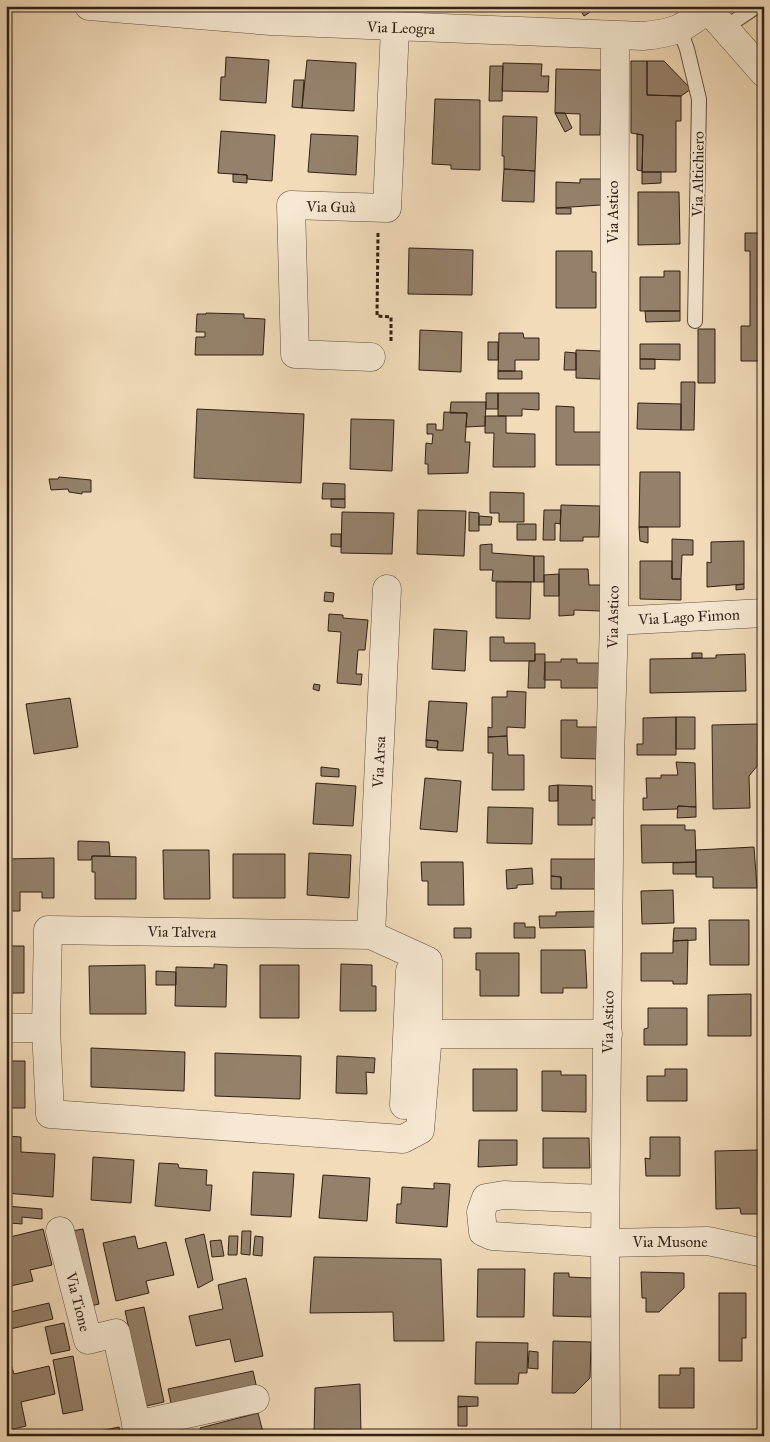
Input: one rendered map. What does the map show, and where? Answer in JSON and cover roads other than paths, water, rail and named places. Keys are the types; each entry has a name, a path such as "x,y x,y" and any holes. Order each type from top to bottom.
{"street":[{"name":"Via Leogra","path":"89,6 213,18 395,28 643,36 680,30 712,15"},
{"path":"712,15 764,73"},
{"name":"Via Guà","path":"381,352 295,354 290,206 387,208 395,28"},
{"name":"Via Astico","path":"606,1436 604,1243 610,758 614,621 615,35"},
{"name":"Via Arsa","path":"371,935 387,589"},
{"name":"Via Lago Fimon","path":"614,621 764,613"},
{"name":"Via Talvera","path":"48,930 371,935 411,952 428,960 428,1034 420,1130 402,1139 50,1114 46,1028 48,930"},
{"path":"402,1139 411,952"},
{"path":"6,1028 46,1028"},
{"path":"428,1034 608,1034"},
{"path":"604,1243 492,1236 482,1232 481,1212 486,1198 504,1195 605,1199"},
{"name":"Via Tione","path":"60,1232 88,1340 116,1333 138,1430 255,1399"},
{"name":"Via Musone","path":"604,1243 708,1240 764,1253"}],"lane":[{"path":"712,15 757,6"},
{"name":"Via Altichiero","path":"680,30 687,49 699,98 695,321"}]}
